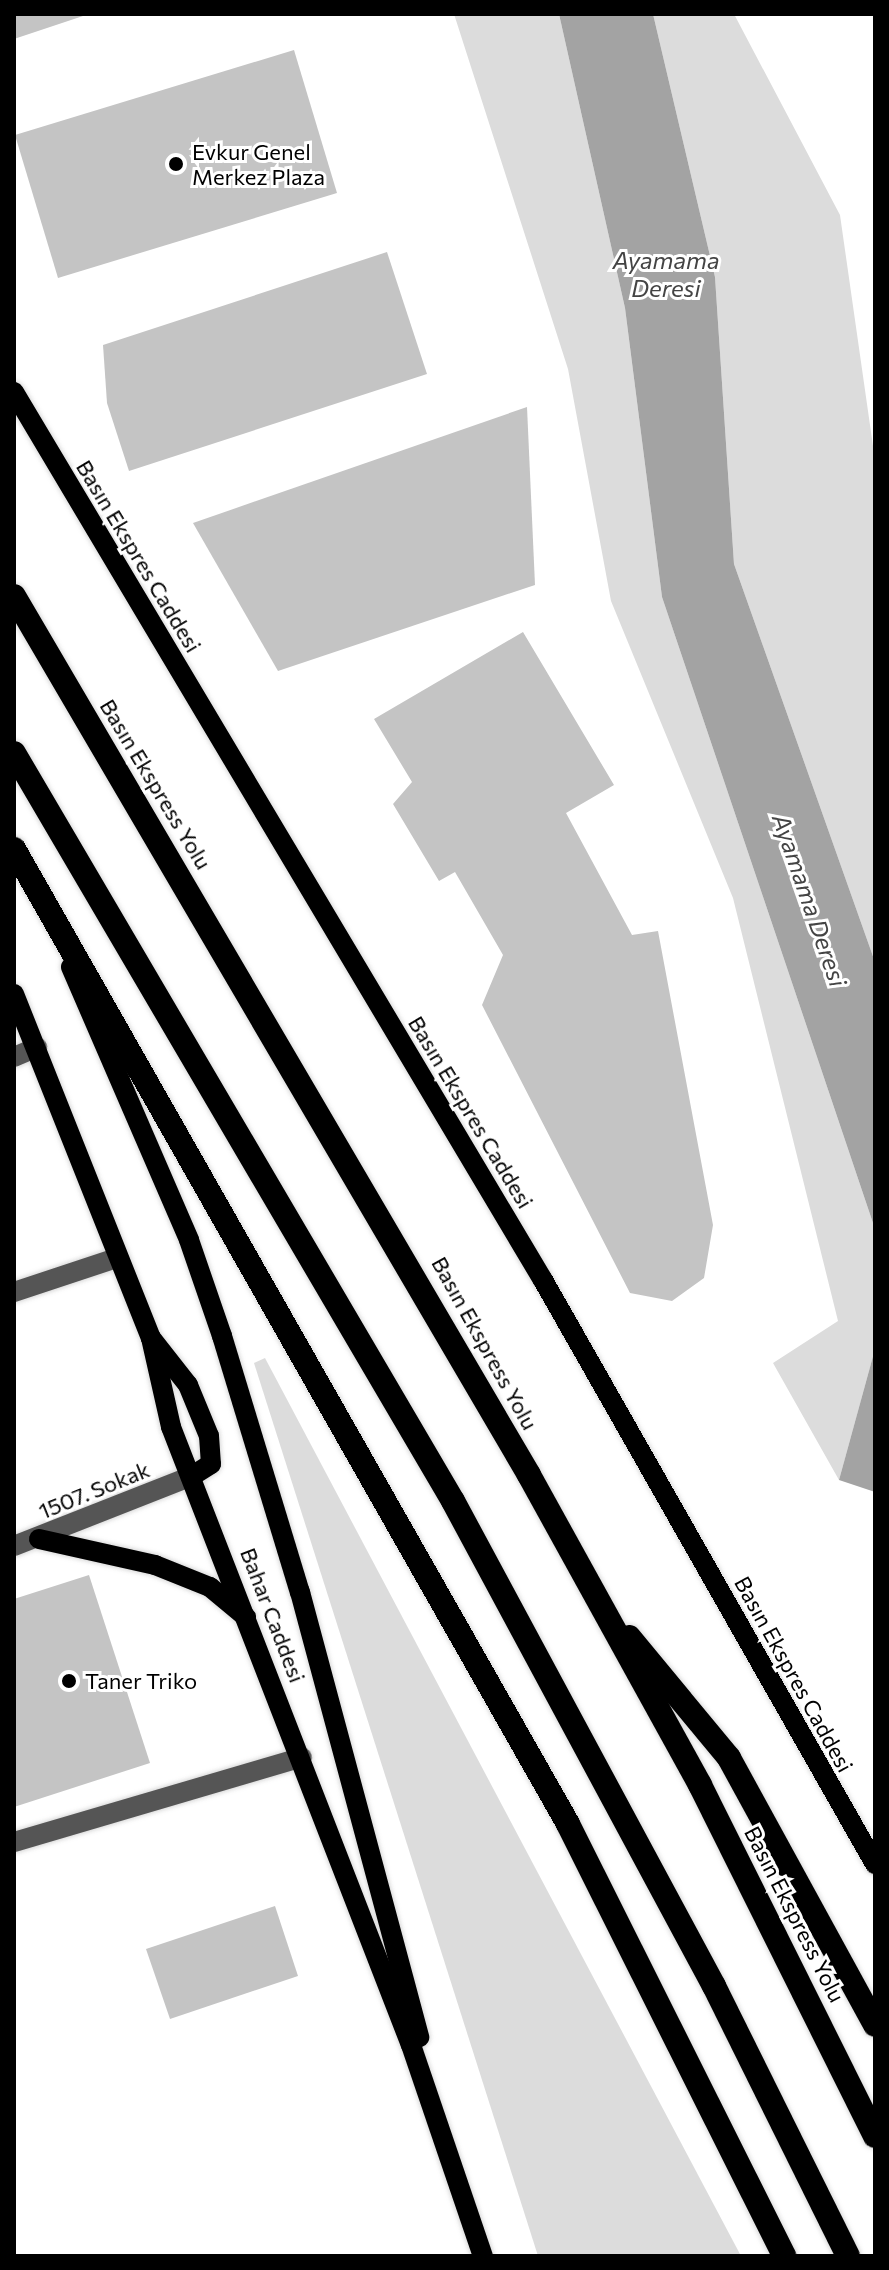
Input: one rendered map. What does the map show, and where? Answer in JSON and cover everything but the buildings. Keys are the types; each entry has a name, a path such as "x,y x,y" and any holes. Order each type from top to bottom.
{"highway":[{"name":"Basın Ekspress Yolu","path":"14,596 414,1270 607,1615 875,2136"},
{"path":"14,753 453,1501 714,1986 848,2256"},
{"path":"14,849 57,934 190,1151 568,1824 784,2256"},
{"path":"607,1615 674,1684 729,1758 875,2025"}],"main road":[{"name":"Basın Ekspres Caddesi","path":"14,392 543,1280 875,1864"},
{"path":"57,934 183,1227 222,1336 300,1592 437,2119"},
{"name":"Bahar Caddesi","path":"14,994 151,1338 155,1375 437,2119 483,2256"},
{"path":"151,1338 188,1385 209,1436 211,1464 192,1476"},
{"path":"39,1539 155,1565 210,1587 249,1619"}],"street":[{"path":"14,1057 37,1047"},
{"path":"14,1292 117,1258"},
{"name":"1507. Sokak","path":"14,1546 39,1539 192,1476"},
{"path":"14,1842 302,1757"}],"shaded area":[{"path":"454,14 559,14 625,308 662,597 875,1229 875,1349 839,1480 773,1363 838,1321 733,898 611,601 568,369"},
{"path":"653,14 734,14 840,215 875,460 875,962 734,564 715,277"},
{"path":"265,1358 741,2256 538,2256 254,1363"}],"water":[{"name":"Ayamama Deresi","path":"559,14 653,14 715,277 734,564 875,962 875,1229 662,597 625,308"},
{"path":"875,1349 875,1492 839,1480"}],"place":[{"name":"Evkur Genel Merkez Plaza","path":"176,164"},
{"name":"Taner Triko","path":"69,1681"}]}
